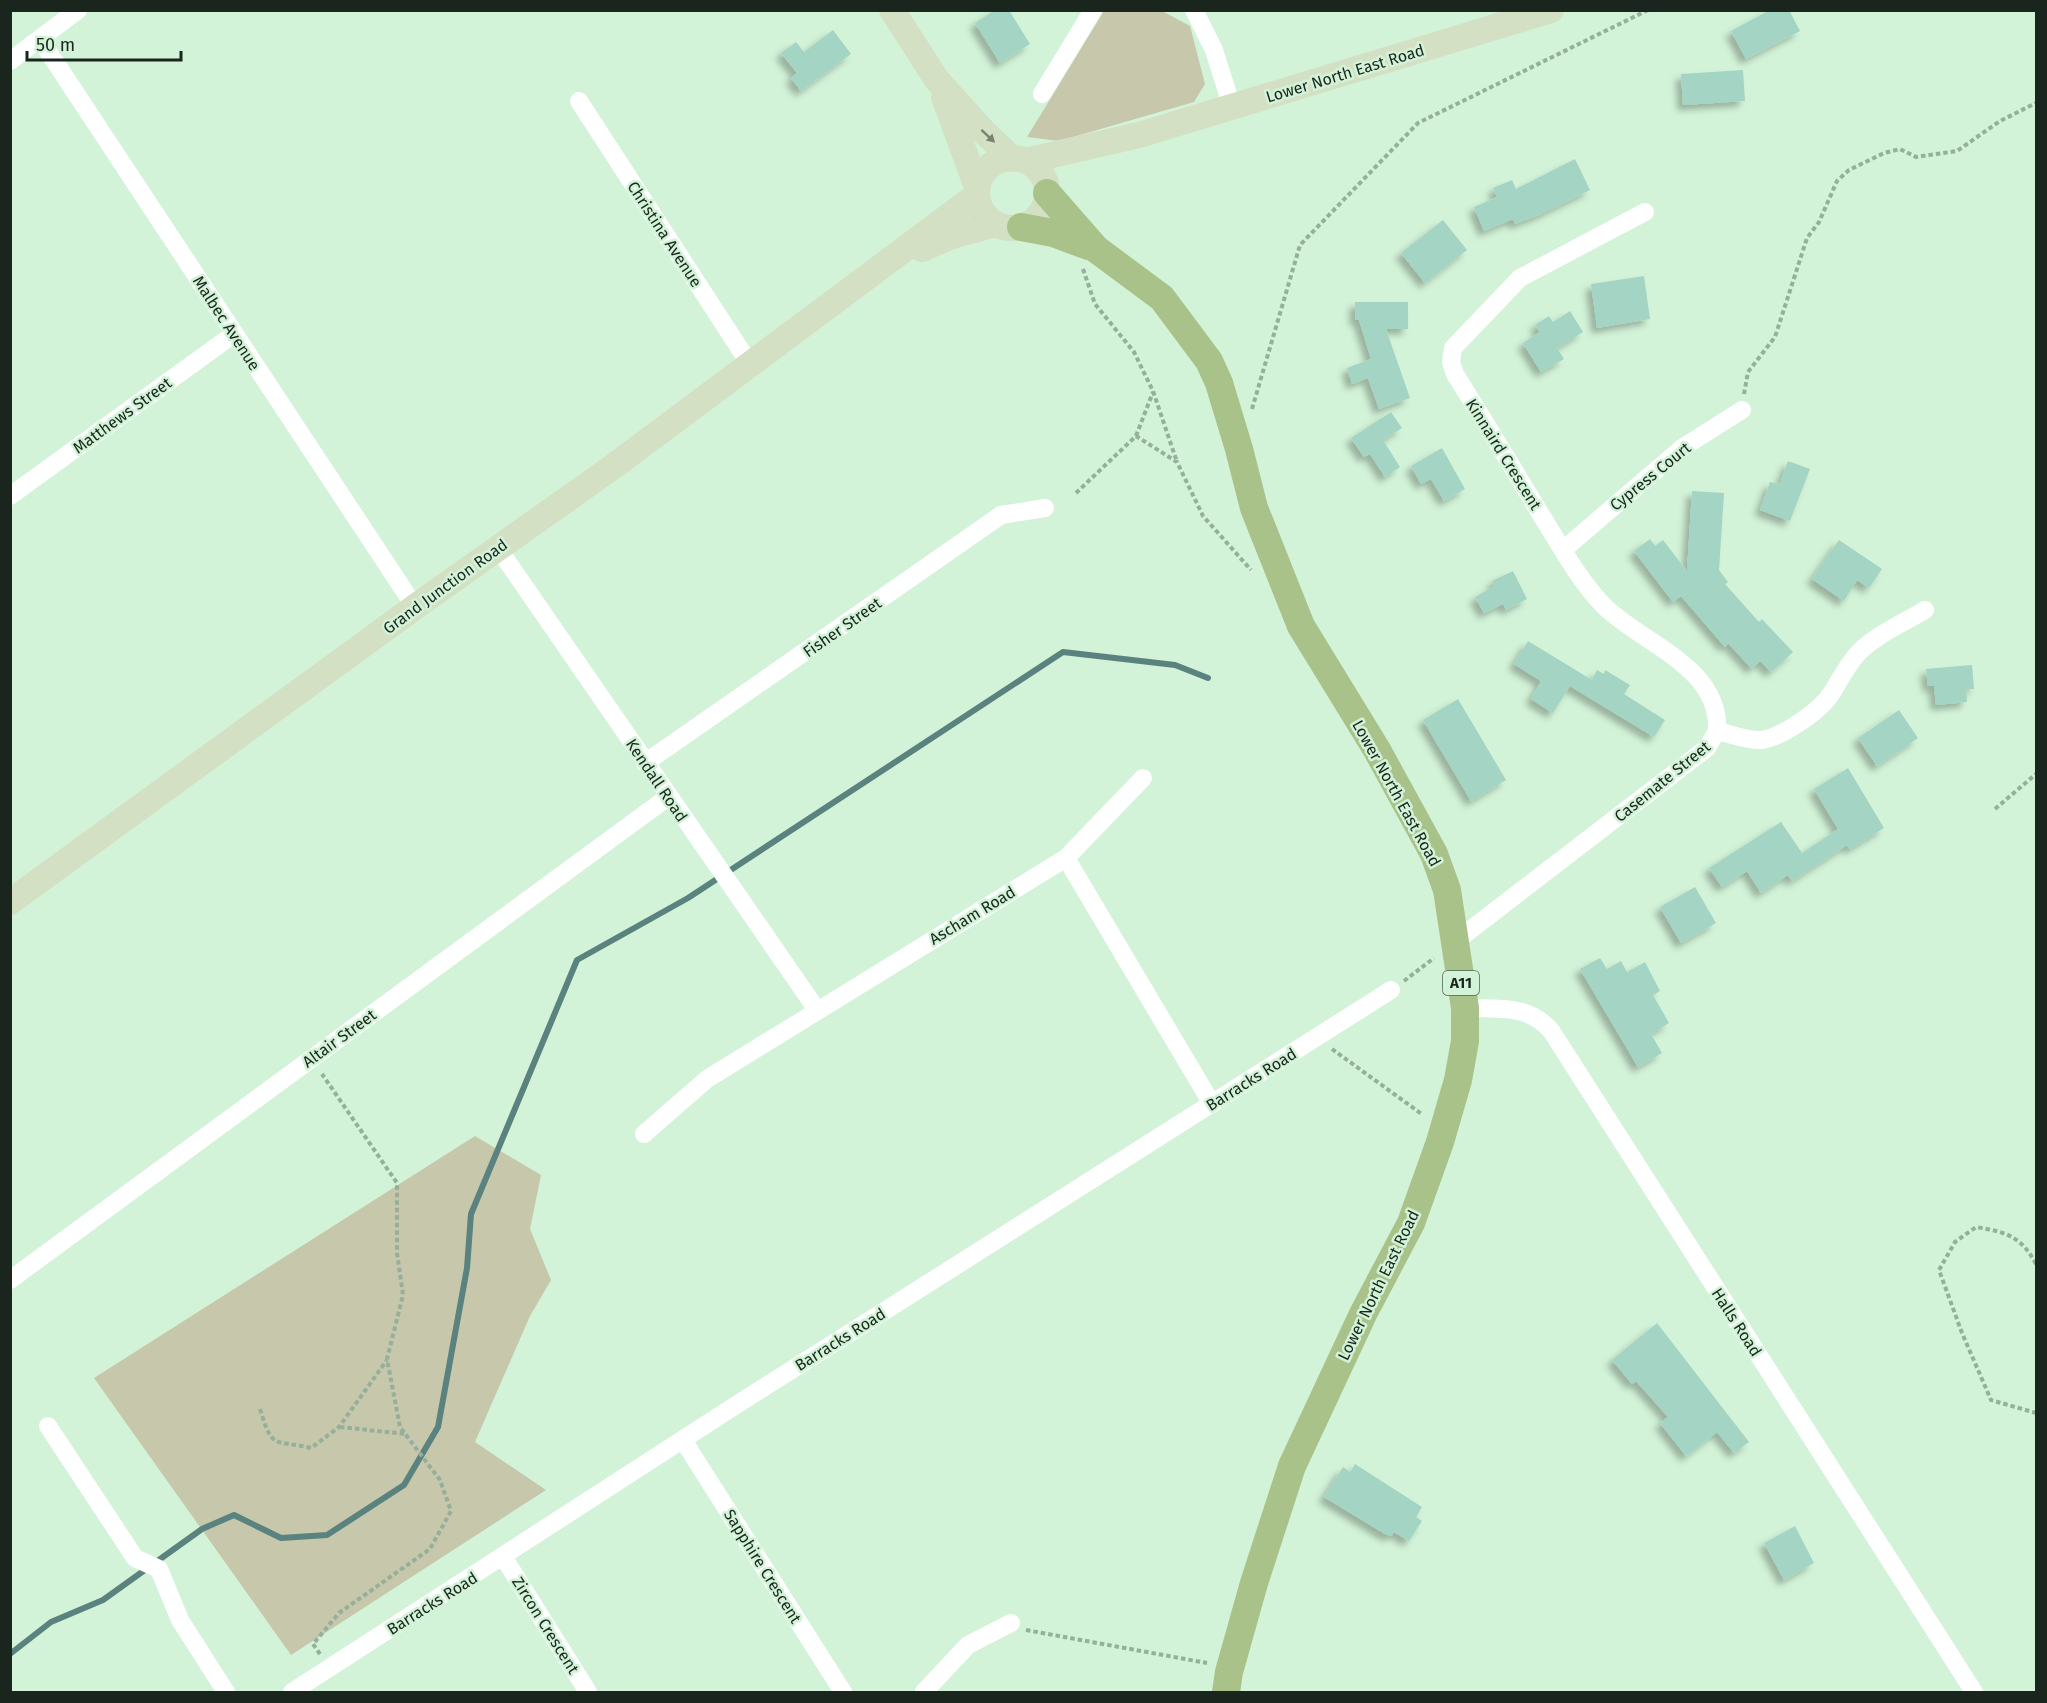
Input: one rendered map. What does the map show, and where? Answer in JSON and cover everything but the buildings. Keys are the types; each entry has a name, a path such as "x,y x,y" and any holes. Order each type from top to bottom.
{"main road":[{"name":"A11","path":"892,10 937,80 984,132 1019,160 1037,169 1047,191"},
{"name":"Lower North East Road","path":"1019,160 1139,135 1551,10"},
{"name":"A11","path":"937,80 977,191 982,212 1008,226"},
{"name":"Lower North East Road","path":"1089,257 1047,191 1067,169 1139,135"},
{"path":"977,191 990,166 1019,160"},
{"name":"Grand Junction Road","path":"10,902 751,366 977,191"},
{"path":"1008,226 1037,218 1046,202 1047,191"},
{"name":"Lower North East Road","path":"1008,226 1053,233 1089,257 1148,285 1189,331 1209,360 1219,383 1254,508 1301,626 1377,750 1434,854 1447,890 1456,941 1465,1008 1465,1041 1444,1130 1411,1223 1363,1314 1292,1467 1272,1520 1228,1680"},
{"name":"Grand Junction Road","path":"878,269 950,237 1008,226"}],"street":[{"path":"10,61 78,10"},
{"path":"1042,94 1093,10"},
{"path":"1194,10 1214,50 1232,107"},
{"name":"Malbec Avenue","path":"40,39 415,608"},
{"name":"Christina Avenue","path":"579,101 751,366"},
{"name":"Kinnaird Crescent","path":"1645,212 1520,278 1453,348 1451,362 1455,374 1563,549 1604,607 1686,667 1702,684 1718,716 1717,731"},
{"name":"Matthews Street","path":"10,496 234,334"},
{"name":"Cypress Court","path":"1563,549 1682,448 1742,410"},
{"name":"Fisher Street","path":"645,763 1001,515 1045,507"},
{"name":"Kendall Road","path":"498,549 817,1010"},
{"name":"Casemate Street","path":"1456,941 1691,761 1707,748 1717,731 1762,740 1803,720 1830,696 1846,667 1860,651 1885,633 1925,610"},
{"name":"Ascham Road","path":"644,1134 707,1078 1066,858 1143,778"},
{"name":"Altair Street","path":"10,1280 668,797"},
{"path":"1066,858 1212,1104"},
{"name":"Barracks Road","path":"292,1692 313,1687 683,1440 1391,990"},
{"name":"Halls Road","path":"1465,1008 1528,1012 1552,1032 1974,1692"},
{"path":"48,1426 135,1558 159,1569 180,1620 226,1692"},
{"name":"Sapphire Crescent","path":"683,1440 843,1692"},
{"name":"Zircon Crescent","path":"504,1558 588,1692"},
{"path":"924,1692 968,1645 1007,1625"}],"path":[{"path":"1239,449 1300,245 1418,123 1648,10"},
{"path":"1742,410 1748,372 1775,336 1807,238 1819,222 1837,181 1849,170 1884,153 1900,149 1916,157 1957,151 2000,120 2037,103"},
{"path":"1089,257 1095,304 1134,352 1153,391 1177,462 1203,516 1256,575"},
{"path":"1076,493 1136,436 1153,391"},
{"path":"1136,436 1177,462"},
{"path":"1995,809 2037,774"},
{"path":"1391,990 1456,941"},
{"path":"1317,1038 1444,1130"},
{"path":"260,1409 268,1433 277,1443 311,1448 339,1427 387,1359 403,1295 397,1253 397,1183 311,1058"},
{"path":"2037,1264 2026,1245 1998,1231 1976,1227 1955,1242 1939,1270 1962,1333 1991,1400 2037,1413"},
{"path":"313,1644 339,1613 430,1550 451,1511 440,1480 400,1426 387,1359"},
{"path":"339,1427 406,1434"},
{"path":"1007,1625 1228,1680"}],"green space":[{"path":"1104,11 1162,11 1190,26 1205,84 1194,102 1059,141 1027,137"},
{"path":"475,1136 541,1175 530,1229 551,1280 530,1316 475,1442 546,1490 291,1655 94,1378"}],"waterway":[{"path":"10,1654 51,1622 103,1600 202,1529 234,1515 281,1538 327,1535 404,1485 438,1427 467,1268 471,1214 577,960 688,898 1063,652 1175,665 1208,678"}]}
